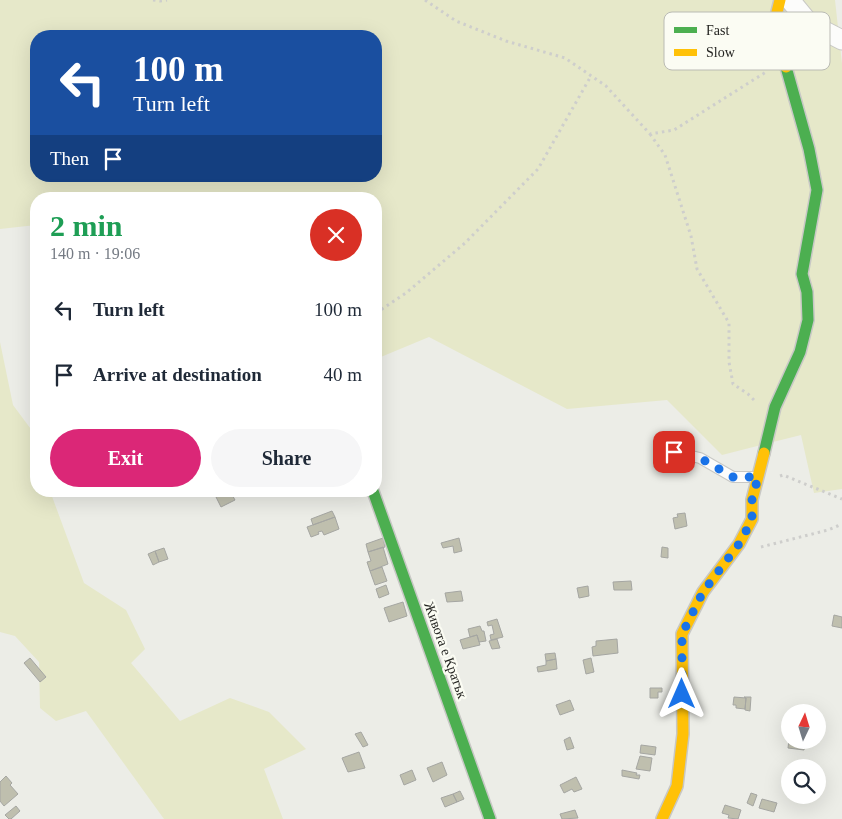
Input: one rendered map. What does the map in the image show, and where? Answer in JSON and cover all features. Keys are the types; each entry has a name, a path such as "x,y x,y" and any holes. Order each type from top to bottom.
{"street":[{"path":"790,0 800,12"},
{"path":"830,34 842,40"},
{"path":"662,819 677,786 683,734 682,634 703,592 739,544 752,520 752,500 774,407 800,352 808,320 807,292 802,274 817,190 809,150 787,70"},
{"name":"Живота е Кратък","path":"376,497 490,819"}],"lane":[{"path":"674,452 700,458 733,477 758,477"}],"path":[{"path":"153,0 167,0"},
{"path":"425,0 456,21 506,41 565,58 606,86 650,134 665,154 691,236 697,269 729,323 729,362 733,384 757,403"},
{"path":"650,134 674,130 768,70"},
{"path":"382,309 406,293 464,242 538,169 590,76"},
{"path":"758,477 783,476 842,499"},
{"path":"761,548 842,524"}],"green space":[{"path":"0,0 835,0 842,64 842,489 814,493 801,435 722,455 667,400 567,409 429,337 382,357 382,192 30,192 30,226 0,229"},
{"path":"0,342 13,405 30,428 30,497 52,497 84,583 126,610 145,649 131,663 180,721 230,698 269,712 306,749 264,769 283,819 164,819 86,711 56,721 40,708 39,662 15,636 0,632"}],"building":[{"path":"216,497 233,497 235,500 221,507"},
{"path":"332,511 335,517 313,525 311,519"},
{"path":"685,513 687,526 675,529 673,518 678,517 677,514"},
{"path":"335,517 339,529 324,535 322,531 318,532 319,534 311,537 307,527"},
{"path":"383,538 385,547 368,552 366,544"},
{"path":"459,538 462,551 454,553 453,546 443,548 441,543"},
{"path":"383,547 388,564 370,571 367,562 371,561 368,552"},
{"path":"662,547 668,548 668,558 661,557"},
{"path":"164,548 168,559 159,562 155,551"},
{"path":"155,551 159,562 153,565 148,554"},
{"path":"382,567 387,581 375,585 370,571"},
{"path":"631,581 632,590 614,590 613,582"},
{"path":"386,585 389,594 379,598 376,589"},
{"path":"588,586 589,596 579,598 577,588"},
{"path":"461,591 463,601 447,602 445,593"},
{"path":"403,602 407,616 389,622 384,608"},
{"path":"834,615 842,617 842,628 832,626"},
{"path":"497,619 503,637 491,640 490,635 494,634 492,625 488,626 487,622"},
{"path":"480,626 482,631 484,631 486,641 479,642 477,635 470,637 468,629"},
{"path":"477,635 480,645 463,649 460,640"},
{"path":"497,639 500,648 492,649 489,641"},
{"path":"617,639 618,653 593,656 592,647 596,646 596,641"},
{"path":"555,653 556,659 546,661 545,654"},
{"path":"30,658 46,677 40,682 24,663"},
{"path":"591,658 594,672 586,674 583,660"},
{"path":"556,659 557,669 538,672 537,667 546,665 546,661"},
{"path":"650,688 662,688 662,692 658,692 658,698 650,698"},
{"path":"734,697 746,698 745,709 736,708 736,705 733,705"},
{"path":"744,697 751,697 750,711 745,710 746,698"},
{"path":"570,700 574,710 560,715 556,705"},
{"path":"361,732 368,745 363,747 355,734"},
{"path":"570,737 574,748 567,750 564,740"},
{"path":"641,745 656,747 655,755 640,753"},
{"path":"359,752 365,768 348,772 342,758"},
{"path":"640,756 652,758 650,771 636,769"},
{"path":"442,762 447,775 433,782 427,768"},
{"path":"412,770 416,780 404,785 400,775"},
{"path":"622,770 637,773 636,775 640,775 639,779 622,776"},
{"path":"6,776 12,783 10,785 18,794 4,806 0,801 0,782"},
{"path":"576,777 582,789 574,792 572,789 564,793 560,785"},
{"path":"460,791 464,799 457,802 453,794"},
{"path":"751,793 757,795 753,806 747,803"},
{"path":"453,794 457,802 445,807 441,798"},
{"path":"762,799 777,803 774,812 759,808"},
{"path":"725,805 741,810 738,819 728,818 729,815 722,813"},
{"path":"16,806 20,811 9,819 5,815"},
{"path":"575,810 578,818 562,819 560,814"}],"traffic: fast":[{"path":"764,453 775,407 800,352 808,320 807,292 802,274 817,190 809,149 787,70"},
{"path":"375,497 490,819"}],"traffic: slow":[{"path":"777,12 780,0"},
{"path":"662,819 677,786 683,734 682,634 703,592 739,544 752,519 752,500 764,453"}],"route":[{"path":"674,452 700,458 733,477 758,477 752,500 752,520 739,544 703,592 682,634 682,694"}]}
